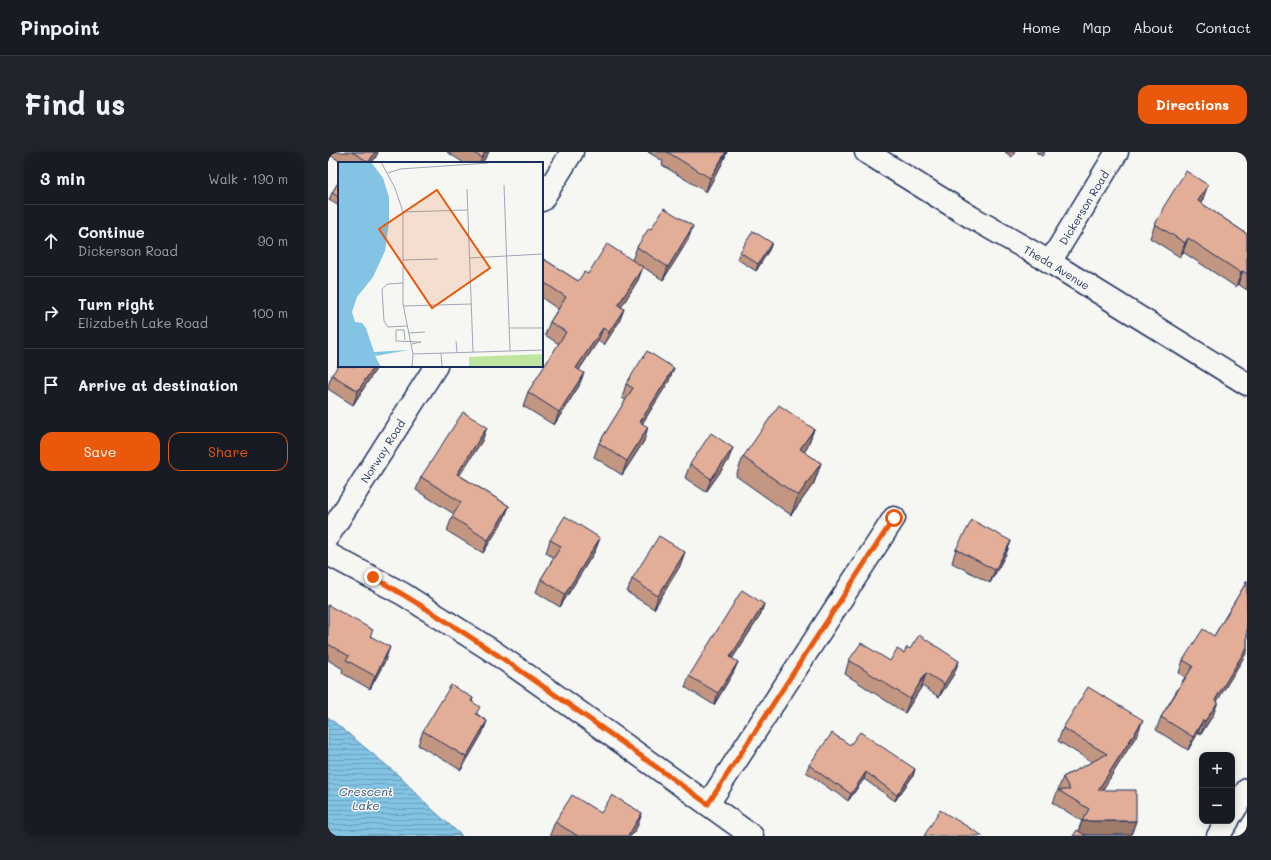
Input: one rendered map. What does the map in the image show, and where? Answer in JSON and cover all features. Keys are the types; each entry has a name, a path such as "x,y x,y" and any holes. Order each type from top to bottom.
{"street":[{"path":"543,198 572,152"},
{"name":"Theda Avenue","path":"866,152 971,217 1050,262 1247,384"},
{"name":"Dickerson Road","path":"1050,262 1117,152"},
{"name":"Norway Road","path":"328,536 435,367"},
{"path":"708,804 894,518"},
{"path":"328,554 403,594 490,650 752,836"},
{"path":"1235,809 1247,790"},
{"path":"1218,836 1226,824"}],"water":[{"name":"Crescent Lake","path":"328,717 397,774 433,810 462,836 328,836"}],"building":[{"path":"352,152 375,152 369,162"},
{"path":"473,152 485,152 482,158"},
{"path":"667,152 726,152 710,178"},
{"path":"1186,171 1208,185 1198,201 1247,234 1247,274 1243,271 1241,273 1188,238 1185,243 1155,224"},
{"path":"338,183 338,196 332,193"},
{"path":"664,208 693,226 668,267 637,247 649,228 651,229"},
{"path":"753,231 772,243 758,264 740,252"},
{"path":"607,244 643,267 618,305 624,309 609,332 603,328 576,368 584,373 559,412 528,392 566,332 550,322 566,297 543,282 543,259 578,281 584,272 588,274"},
{"path":"647,351 674,368 640,422 648,427 627,461 599,443 633,388 626,384"},
{"path":"338,366 338,367 373,367 358,391 332,375"},
{"path":"779,405 814,429 800,449 821,463 798,496 743,457"},
{"path":"463,412 487,427 457,474 509,506 488,540 452,517 461,502 421,477"},
{"path":"711,433 733,448 711,479 690,464"},
{"path":"565,516 600,538 565,594 541,579 561,546 550,540"},
{"path":"972,520 1011,541 995,570 956,549"},
{"path":"659,536 685,552 658,596 632,579"},
{"path":"1247,581 1247,647 1215,700 1218,702 1205,721 1203,720 1193,737 1161,717 1193,666 1183,660 1203,629 1214,636"},
{"path":"742,590 764,604 730,657 738,662 718,693 689,676"},
{"path":"328,605 373,630 370,636 390,647 375,676 346,660 349,656 328,644"},
{"path":"919,635 959,661 944,684 926,673 910,699 849,660 861,643 890,661 897,649 904,653 907,647 910,649"},
{"path":"451,685 473,698 471,701 480,707 476,714 487,721 466,757 423,731"},
{"path":"1088,687 1143,720 1098,790 1136,790 1136,821 1082,821 1089,809 1058,790 1070,790 1063,777 1107,754 1063,728"},
{"path":"860,732 915,769 897,795 866,772 851,794 809,765 832,733 850,745"},
{"path":"572,795 601,813 612,795 642,813 628,836 578,836 555,822"},
{"path":"940,810 983,836 924,836"},
{"path":"1077,830 1086,836 1073,836"}],"route":[{"path":"373,577 433,612 490,650 708,804 894,518"}]}
